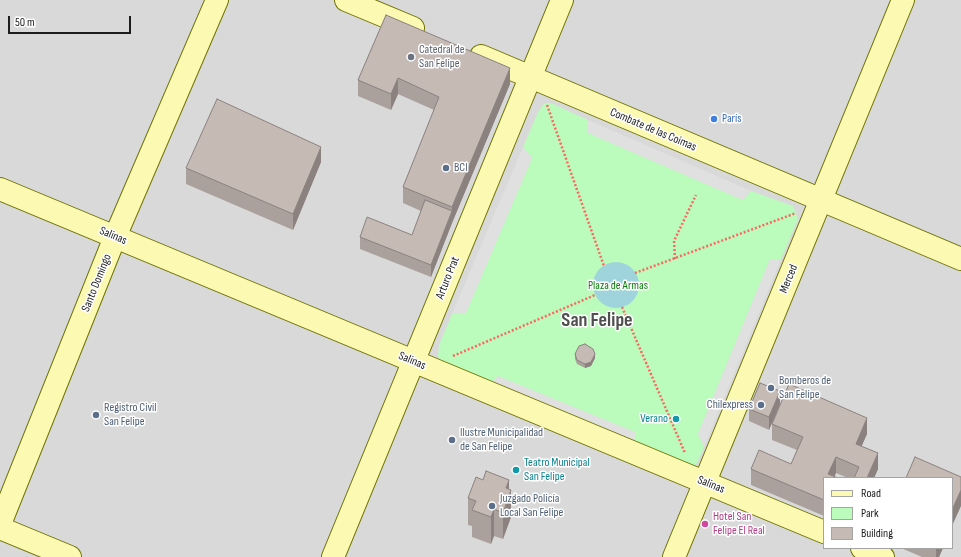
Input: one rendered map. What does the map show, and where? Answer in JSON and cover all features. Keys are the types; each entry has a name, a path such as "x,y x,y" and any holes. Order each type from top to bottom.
{"main road":[{"name":"Santo Domingo","path":"0,524 115,237 217,0"},
{"path":"346,0 435,37"},
{"name":"Arturo Prat","path":"333,557 414,361 539,80 562,0"},
{"name":"Merced","path":"674,557 697,480 820,200 903,0"},
{"name":"Combate de las Coimas","path":"464,49 961,259"},
{"name":"Salinas","path":"0,189 823,532"},
{"path":"0,528 70,557"},
{"path":"864,549 883,557"}],"path":[{"path":"539,80 604,266"},
{"path":"675,259 674,241 696,195"},
{"path":"635,273 796,213"},
{"path":"434,370 438,361 440,362 595,295"},
{"path":"622,307 697,480"}],"shaded area":[{"path":"0,0 961,0 961,557 0,557"},
{"path":"588,120 751,191 743,200 588,133"},
{"path":"523,147 532,158 466,313 452,314"},
{"path":"770,259 781,259 704,447 698,434"},
{"path":"498,376 635,432 634,446 489,387"}],"green space":[{"name":"Plaza de Armas","path":"546,103 551,103 588,120 588,133 743,200 751,191 793,206 798,219 781,259 770,260 698,434 704,447 697,463 694,466 683,468 498,376 489,387 440,362 438,356 439,345 452,314 466,312 532,158 523,147 538,112"}],"water":[{"path":"616,262 629,266 635,272 639,285 635,298 629,304 616,308 603,304 597,298 593,285 597,272 603,266"}],"building":[{"path":"386,15 510,68 452,207 403,187 439,97 398,78 391,94 358,80"},
{"path":"217,99 321,147 293,214 186,168"},
{"path":"425,200 452,211 431,265 360,237 367,217 412,235"},
{"path":"585,344 593,349 595,354 591,362 585,364 577,360 575,354 579,346"},
{"path":"760,383 780,391 769,417 749,409"},
{"path":"789,384 867,418 856,444 878,453 867,477 854,477 859,467 836,457 828,474 836,477 823,477 823,500 751,469 759,450 791,464 803,437 772,424"},
{"path":"915,457 961,477 961,490 953,508 953,477 906,477"},
{"path":"486,471 509,480 506,488 511,490 503,513 494,509 491,517 472,510 476,501 468,498 476,477 483,480"}],"place":[{"name":"Catedral de San Felipe","path":"411,57"},
{"name":"París","path":"714,119"},
{"name":"BCI","path":"446,168"},
{"name":"Bomberos de San Felipe","path":"771,388"},
{"name":"Chilexpress","path":"761,405"},
{"name":"Registro Civil San Felipe","path":"96,415"},
{"name":"Verano","path":"676,419"},
{"name":"Ilustre Municipalidad de San Felipe","path":"452,440"},
{"name":"Teatro Municipal San Felipe","path":"516,470"},
{"name":"Juzgado Policía Local San Felipe","path":"492,506"},
{"name":"Hotel San Felipe El Real","path":"705,524"}],"district":[{"name":"San Felipe","path":"597,321"}]}
